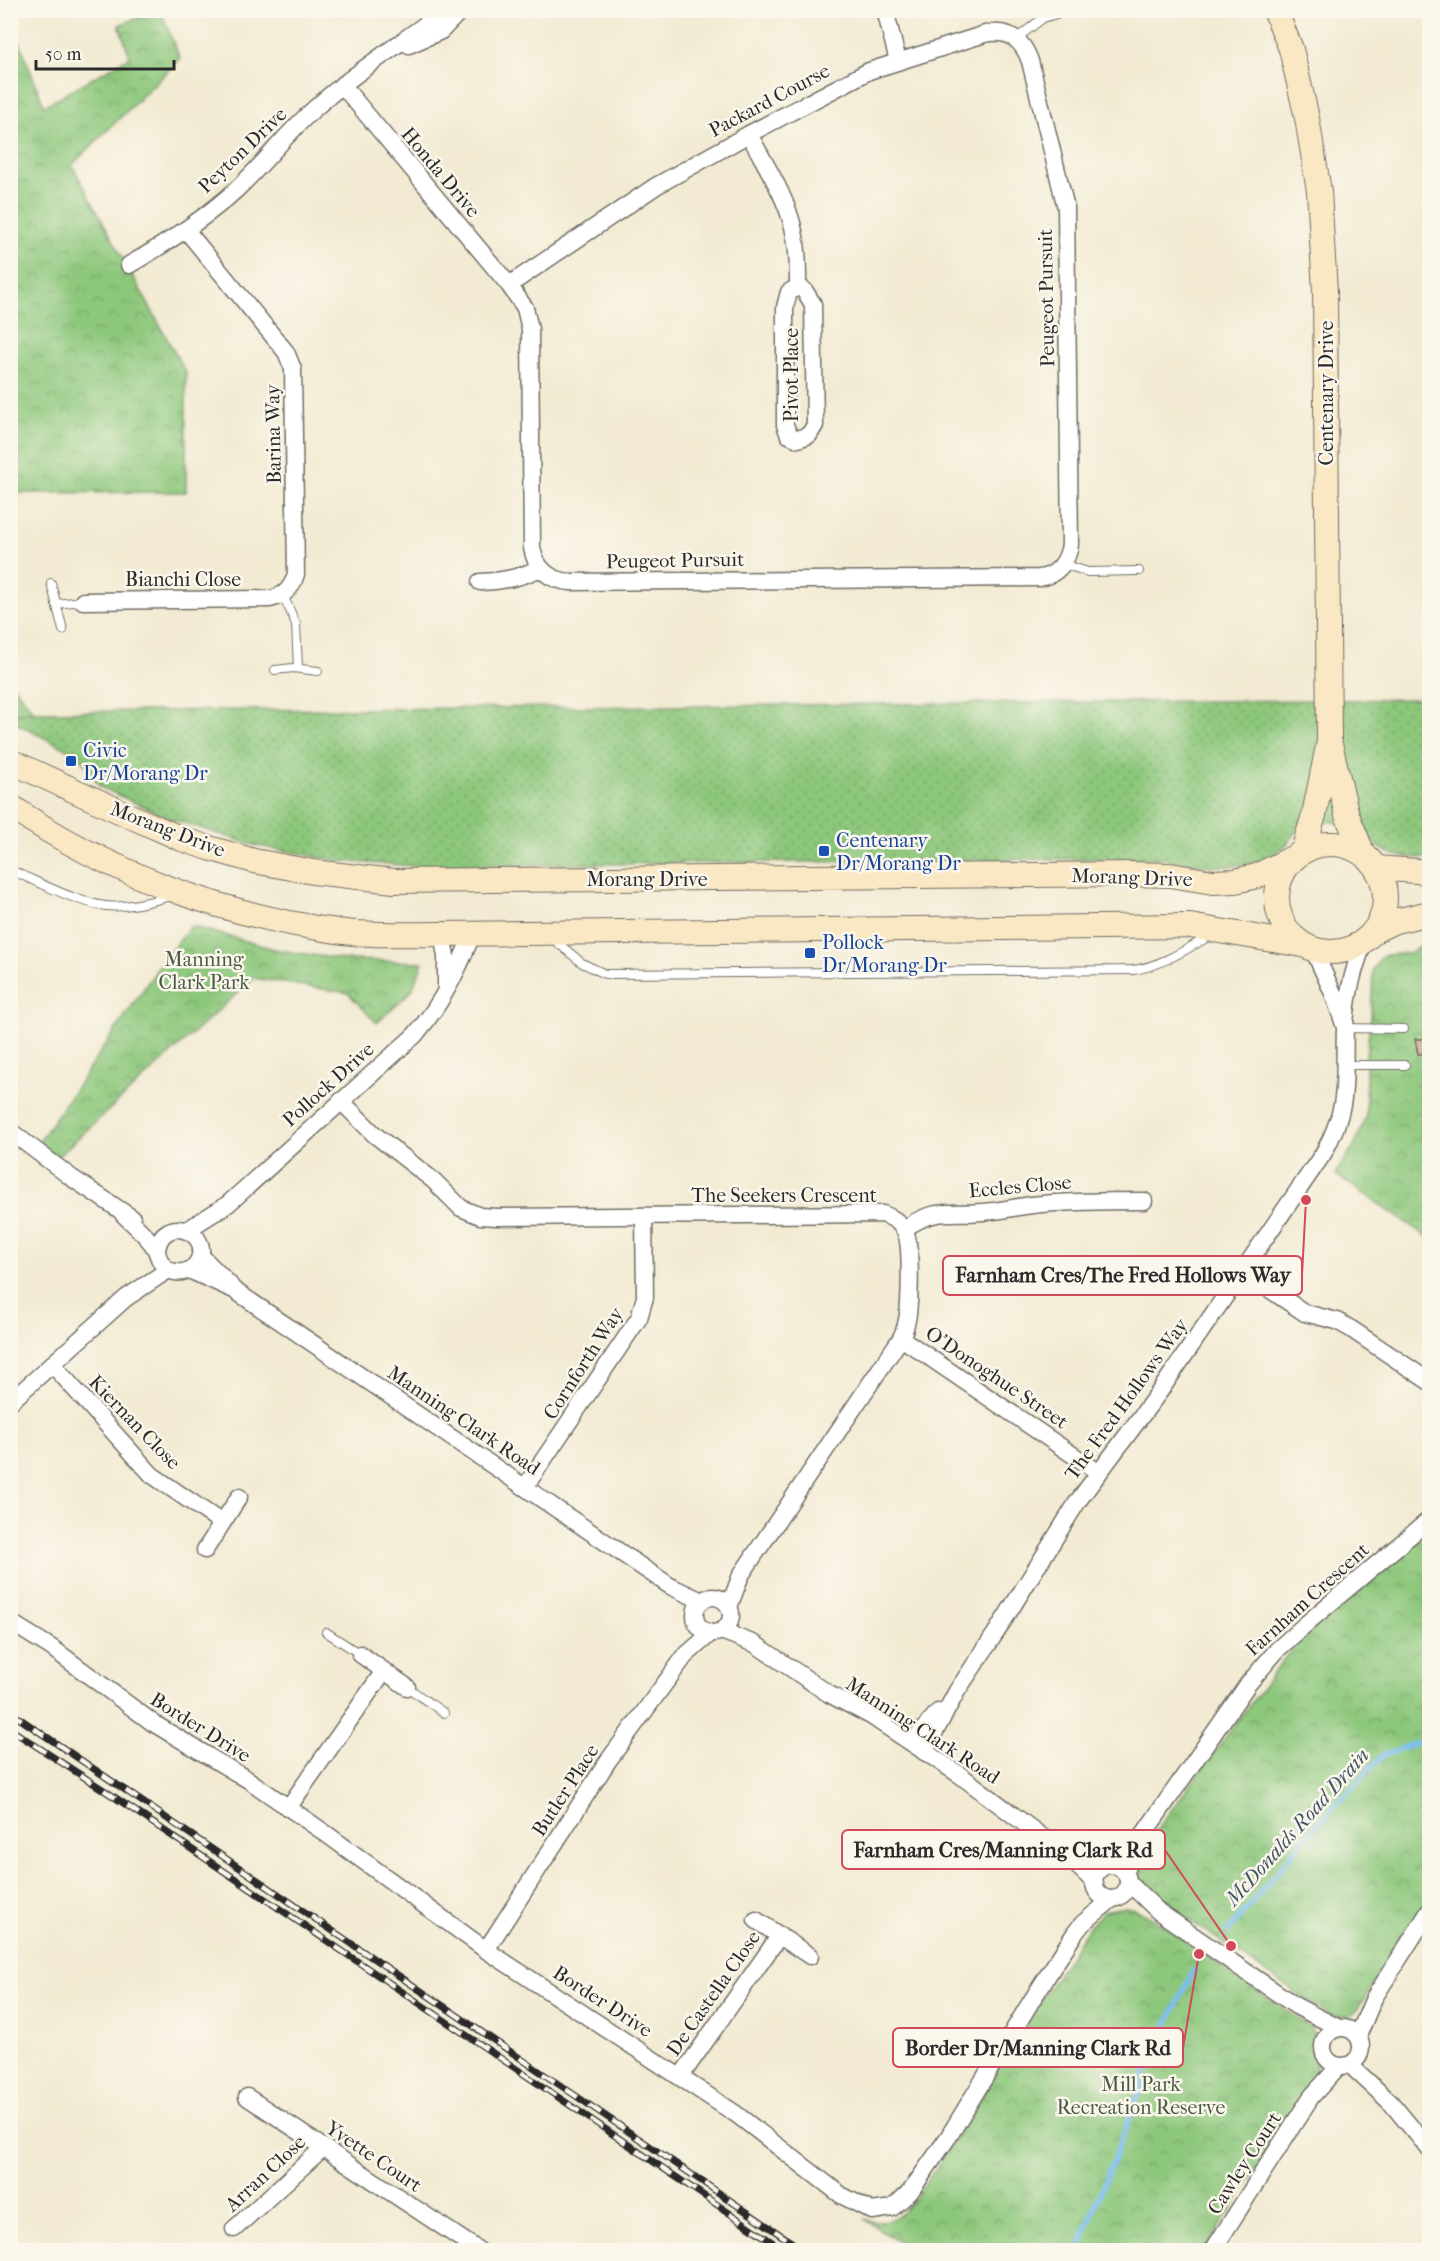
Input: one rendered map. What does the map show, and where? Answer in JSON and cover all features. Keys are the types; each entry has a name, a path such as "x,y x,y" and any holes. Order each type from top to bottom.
{"main road":[{"name":"Centenary Drive","path":"1275,10 1291,49 1314,156 1323,231 1326,303 1329,740 1314,815 1301,853"},
{"name":"Centenary Drive","path":"1291,49 1292,10"},
{"name":"Centenary Drive","path":"1329,740 1347,815 1370,861"},
{"name":"Morang Drive","path":"10,761 182,839 254,861 359,879 1131,874 1170,875 1213,882 1235,881 1257,876 1301,853"},
{"path":"10,806 40,827 122,869 179,893 276,921 339,932 472,934 1190,927 1221,930 1330,953 1348,950 1395,921 1430,913"},
{"path":"1308,947 1290,933 1281,918 1277,901 1279,884 1286,867 1301,853 1318,845 1334,844 1349,847 1370,861 1430,872"},
{"path":"1370,861 1383,883 1385,899 1383,915 1370,936"}],"street":[{"name":"Peyton Drive","path":"129,265 186,230 237,190 312,110 342,85 430,21 441,10"},
{"name":"Peyton Drive","path":"380,57 441,31 461,10"},
{"path":"885,10 898,61"},
{"name":"Packard Course","path":"509,285 656,186 869,71 996,32 1002,32 1016,39"},
{"name":"Peugeot Pursuit","path":"540,568 552,578 570,582 1039,578 1050,575 1063,564 1070,544 1066,208 1030,61 1022,45 1016,39"},
{"name":"Honda Drive","path":"342,85 509,285"},
{"path":"749,134 793,224 797,250 798,288"},
{"name":"Barina Way","path":"186,230 286,352 293,369 296,574 294,582 283,595"},
{"path":"480,582 505,581 540,568 532,548 530,329 525,308 509,285"},
{"name":"Pivot Place","path":"798,288 804,290 813,304 815,416 813,431 804,438 798,439 789,435 784,425 785,307 789,292 798,288"},
{"name":"Bianchi Close","path":"83,601 270,599 283,595"},
{"path":"442,934 446,956 446,988"},
{"name":"Pollock Drive","path":"195,1242 228,1204 415,1035 436,1007 463,958 472,934"},
{"name":"The Fred Hollows Way","path":"918,1747 997,1632 1054,1537 1098,1472 1160,1391 1323,1154 1333,1136 1343,1106 1346,1065 1345,1028 1352,977 1370,936"},
{"name":"The Fred Hollows Way","path":"1308,947 1333,993 1345,1028"},
{"name":"The Seekers Crescent","path":"341,1101 383,1142 420,1169 469,1213 497,1217 883,1214 898,1222 904,1229"},
{"path":"10,1131 65,1174 123,1214 166,1233"},
{"name":"Eccles Close","path":"904,1229 926,1216 938,1213 983,1212 1071,1202 1144,1201"},
{"path":"123,1214 161,1259 178,1273 189,1270 198,1261 195,1242 178,1229 166,1233 158,1244 161,1259"},
{"name":"Cornforth Way","path":"525,1487 632,1329 643,1308 644,1216"},
{"path":"713,1616 901,1338 907,1324 909,1310 908,1241 904,1229"},
{"name":"Manning Clark Road","path":"195,1242 234,1290"},
{"path":"10,1402 126,1298 161,1259"},
{"name":"Manning Clark Road","path":"189,1270 234,1290 829,1694 871,1716 960,1775 1065,1854 1109,1877 1296,2006 1348,2031"},
{"path":"1242,1271 1305,1313 1337,1322 1351,1329 1430,1382"},
{"name":"O'Donoghue Street","path":"901,1338 1098,1472"},
{"name":"Kiernan Close","path":"52,1364 152,1475 222,1523"},
{"path":"205,1550 239,1497"},
{"name":"Farnham Crescent","path":"1109,1877 1141,1839 1232,1705 1265,1663 1307,1623 1430,1519"},
{"name":"Butler Place","path":"486,1950 608,1761 713,1616"},
{"name":"Border Drive","path":"10,1622 52,1648 153,1723 250,1781 486,1950 681,2076 736,2114 841,2195 872,2211 892,2208 910,2192 949,2136 1109,1877 1125,1892 1082,1924"},
{"path":"360,1654 407,1687"},
{"path":"288,1808 384,1671"},
{"name":"Manning Clark Road","path":"1109,1877 1103,1896 1160,1912"},
{"path":"1430,1910 1374,1998 1348,2031 1329,2033 1325,2038 1323,2049 1344,2061 1391,2103 1430,2150"},
{"name":"De Castella Close","path":"756,1920 810,1956"},
{"name":"De Castella Close","path":"681,2076 780,1935"},
{"name":"Manning Clark Road","path":"1296,2006 1325,2038"},
{"path":"1344,2061 1361,2044 1348,2031"},
{"name":"Cawley Court","path":"1213,2250 1311,2097 1344,2061"},
{"name":"Yvette Court","path":"247,2097 478,2250"},
{"name":"Arran Close","path":"234,2229 324,2147"}],"lane":[{"path":"1016,39 1043,18 1069,10"},
{"path":"1063,564 1088,572 1139,571"},
{"path":"51,582 63,630"},
{"path":"283,595 296,624 298,668"},
{"path":"56,604 83,601"},
{"path":"275,670 298,668 318,671"},
{"path":"10,870 82,900 106,906 164,898 179,893"},
{"path":"546,933 582,963 605,974 1132,970 1149,968 1161,963 1221,930"},
{"path":"1345,1028 1404,1029"},
{"path":"1346,1065 1405,1065"},
{"path":"326,1632 360,1654"},
{"path":"407,1687 444,1713"}],"green space":[{"path":"155,11 161,11 180,59 72,165 186,373 186,492 18,493 11,571 11,20 44,106 130,57 119,25"},
{"path":"11,682 34,712 11,713"},
{"path":"1429,699 1429,858 1406,857 1388,852 1374,842 1360,823 1301,821 1295,834 1279,851 1264,859 1230,866 1193,864 1159,858 414,866 339,861 253,845 169,818 100,787 79,755 11,721 10,713 34,712"},
{"name":"Manning Clark Park","path":"191,926 278,950 346,960 423,962 412,990 377,1023 348,993 254,978 56,1158 38,1143 160,965"},
{"path":"1429,941 1429,1238 1335,1174 1355,1145 1366,1115 1366,1056 1373,969 1386,955 1410,953"},
{"path":"1429,1531 1429,1897 1357,2010 1351,2015 1337,2017 1329,2015 1148,1892 1135,1874 1136,1865 1140,1852 1296,1643"},
{"name":"Mill Park Recreation Reserve","path":"1125,1907 1152,1918 1310,2027 1316,2045 1317,2059 1314,2078 1205,2250 911,2250 864,2219 873,2222 889,2220 900,2215 915,2199 1089,1927 1104,1911"}],"building":[{"path":"1415,1039 1430,1039 1430,1054 1418,1054"}],"waterway":[{"name":"McDonalds Road Drain","path":"1228,1932 1305,1838 1383,1755 1430,1738"},
{"name":"McDonalds Road Drain","path":"1078,2250 1143,2084 1152,2054 1194,1970"}],"railway":[{"path":"10,1712 803,2250"},
{"path":"10,1729 110,1794 784,2250"}],"place":[{"name":"Civic Dr/Morang Dr","path":"71,761"},
{"name":"Centenary Dr/Morang Dr","path":"824,851"},
{"name":"Pollock Dr/Morang Dr","path":"810,953"},
{"name":"Farnham Cres/The Fred Hollows Way","path":"1306,1200"},
{"name":"Farnham Cres/Manning Clark Rd","path":"1231,1946"},
{"name":"Border Dr/Manning Clark Rd","path":"1199,1954"}]}
